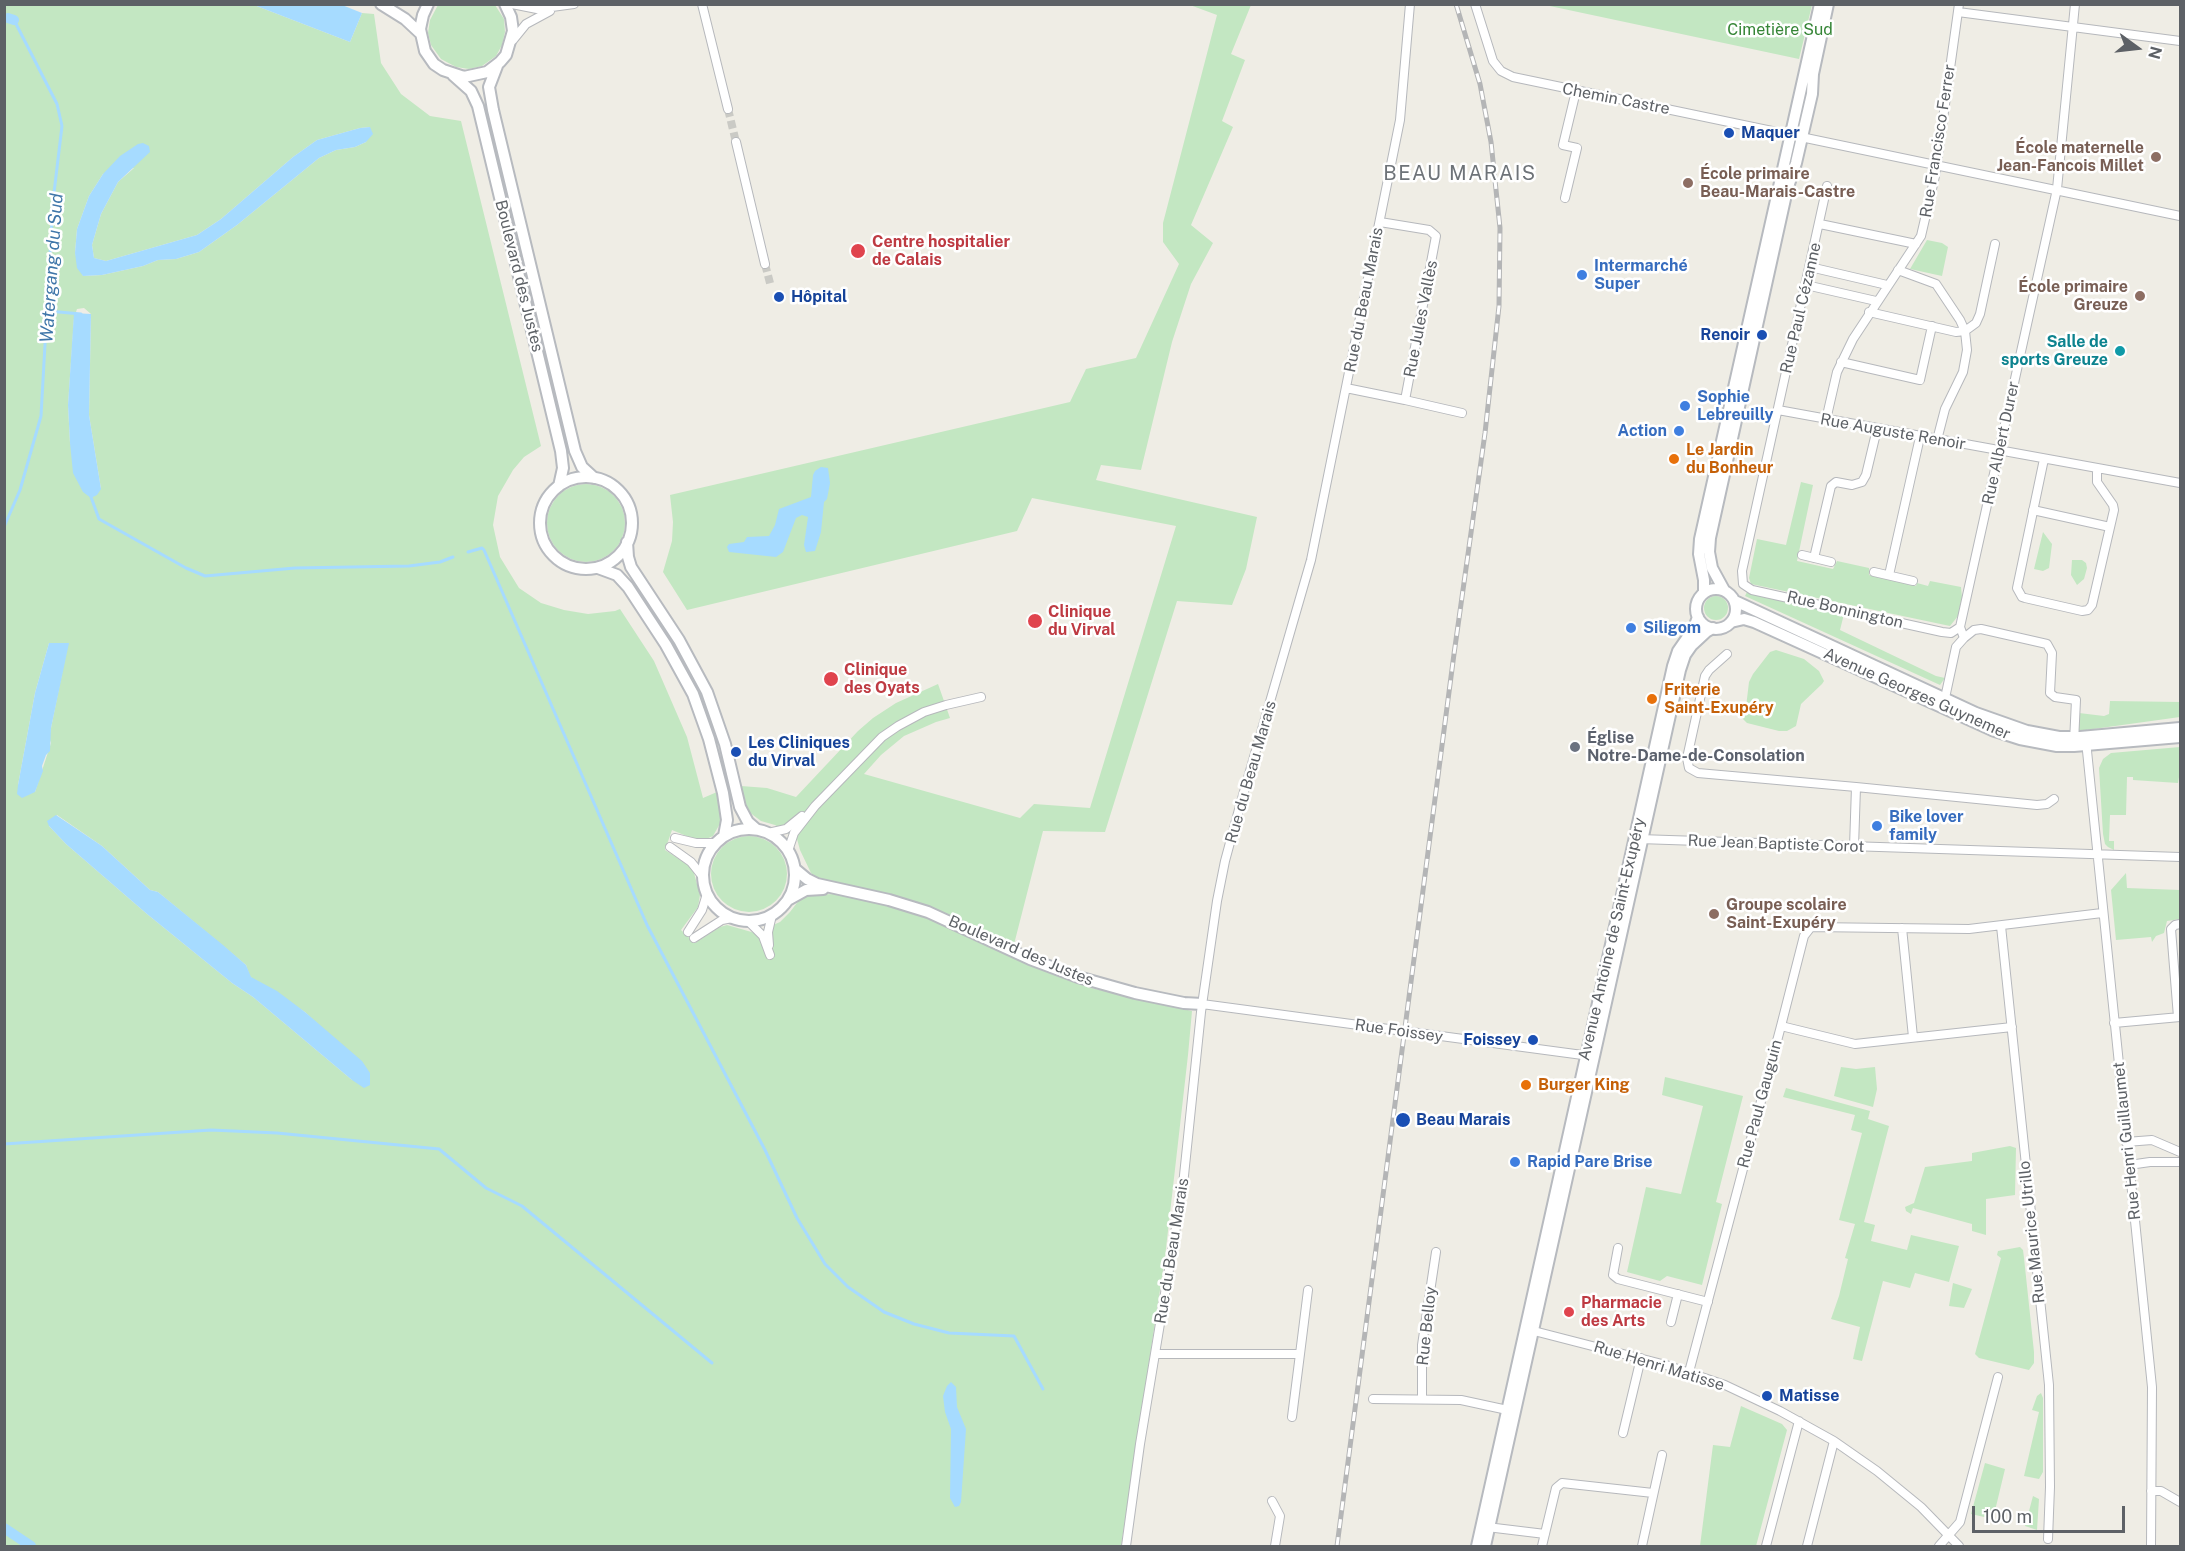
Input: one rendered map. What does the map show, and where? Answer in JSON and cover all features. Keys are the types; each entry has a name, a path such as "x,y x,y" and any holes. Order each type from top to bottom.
{"street":[{"path":"381,4 405,19 420,33"},
{"path":"420,33 421,20 428,4"},
{"path":"505,4 512,22 512,41"},
{"path":"512,4 537,9 560,8"},
{"path":"512,41 531,21 574,4"},
{"path":"702,4 728,109"},
{"name":"Chemin Castre","path":"1475,4 1490,55 1502,71 1521,79 2181,216"},
{"path":"1820,4 1797,136 1789,184 1710,538 1709,552 1712,568 1724,590 1734,601 1736,614 1723,628 1713,628 1704,624 1698,617 1697,604 1704,593 1700,538 1797,136 1812,94 1813,74 1828,4"},
{"name":"Rue Albert Durer","path":"1960,627 2057,189 2075,4"},
{"name":"Rue du Beau Marais","path":"1126,1546 1183,1185 1215,915 1226,861 1307,576 1402,108 1407,5"},
{"path":"1959,8 2073,27 2181,41"},
{"name":"Rue Francisco Ferrer","path":"1826,420 1841,362 1869,312 1923,232 1936,165 1959,8"},
{"name":"Boulevard des Justes","path":"420,33 423,47 431,60 471,91 478,106 561,451 563,468 559,486"},
{"name":"Boulevard des Justes","path":"512,41 506,55 497,66 489,87 493,110 575,451 582,467 594,478"},
{"path":"453,75 476,76 497,66"},
{"path":"1566,198 1576,148 1563,145 1575,91"},
{"path":"736,142 765,264"},
{"name":"Rue Paul Cézanne","path":"1742,571 1827,186"},
{"name":"Rue Jules Vallès","path":"1346,388 1405,400 1436,237 1429,230 1380,222"},
{"path":"1820,224 1916,244"},
{"path":"1869,312 1956,332 1965,332 1976,323 1980,314 1995,244"},
{"path":"1810,267 1887,285"},
{"path":"1898,270 1936,284 1960,320 1965,332 1967,350 1963,372 1945,408 1937,440"},
{"path":"1806,285 1876,301"},
{"path":"1841,362 1920,381 1932,326"},
{"path":"1405,400 1462,412"},
{"name":"Rue Auguste Renoir","path":"1778,410 2181,483"},
{"path":"1814,558 1831,486 1836,482 1856,485 1862,482 1866,475 1877,429"},
{"path":"1889,575 1920,437"},
{"path":"2044,459 2017,585 2018,591 2025,598 2082,611 2088,610 2092,605 2113,505 2097,482 2097,468"},
{"path":"675,838 696,843 720,840 739,830 756,829 768,833 778,839 788,851 795,869 794,885 787,901 772,915 760,920 748,921 732,918 716,908 707,894 703,877 707,857 720,840 727,820 723,793 709,739 693,694 666,645 628,587 613,572 567,565 554,556 544,543 540,528 542,512 548,498 559,486 576,479 594,478 611,485 626,500 632,520 627,542 631,567 670,624 707,692 725,744 740,807 748,822 756,829"},
{"path":"2033,510 2110,527"},
{"path":"598,568 617,557 627,542"},
{"path":"1802,555 1831,562"},
{"name":"Rue Bonnington","path":"1742,571 1743,584 1752,590 1942,632 1951,633 1960,627"},
{"path":"1874,572 1913,581"},
{"path":"1704,593 1715,589 1724,590"},
{"name":"Avenue Georges Guynemer","path":"1734,601 2014,728 2080,742 2181,728"},
{"name":"Avenue Antoine de Saint-Exupéry","path":"1477,1546 1485,1527 1511,1411 1638,838 1673,666 1678,651 1694,628 1698,617"},
{"name":"Avenue Georges Guynemer","path":"1731,622 1744,620 1754,622 2000,733 2031,742 2181,737"},
{"path":"1945,698 1956,647 1964,638 1960,627"},
{"name":"Avenue Antoine de Saint-Exupéry","path":"1638,838 1683,662 1697,640 1713,628"},
{"name":"Rue Henri Guillaumet","path":"1964,638 1974,630 1982,629 2047,644 2052,653 2049,689 2051,695 2076,700 2097,855 2152,1387 2151,1546"},
{"path":"1727,654 1709,669 1705,676 1687,758 1692,770 2037,805 2047,804 2054,799"},
{"path":"768,833 786,829 814,806 868,750 898,726 935,708 981,697"},
{"path":"1854,847 1856,787"},
{"path":"788,851 794,833 814,806"},
{"name":"Rue Jean Baptiste Corot","path":"1638,838 2181,857"},
{"path":"670,847 691,862 703,877"},
{"name":"Boulevard des Justes","path":"795,869 812,882 914,907 1050,967 1097,983 1157,998 1203,1004"},
{"name":"Boulevard des Justes","path":"787,901 810,889 841,890"},
{"path":"707,894 691,935 722,920 732,918"},
{"path":"1781,1026 1807,930 1815,926 1969,929 2103,913"},
{"path":"748,921 763,936 770,955 768,932 772,915"},
{"path":"2114,1023 2179,1017 2171,929 2181,924"},
{"name":"Rue Maurice Utrillo","path":"2001,926 2049,1385 2048,1539"},
{"path":"1902,928 1913,1037"},
{"name":"Rue Foissey","path":"1203,1004 1590,1056"},
{"name":"Rue Paul Gauguin","path":"1689,1372 1781,1026 1851,1044 2012,1027"},
{"path":"2126,1142 2152,1140 2181,1152"},
{"path":"2129,1165 2181,1162"},
{"path":"1618,1248 1613,1275 1618,1280 1708,1302"},
{"name":"Rue Belloy","path":"1422,1399 1422,1345 1436,1252"},
{"path":"1292,1417 1308,1290"},
{"path":"1671,1322 1678,1294"},
{"name":"Rue Henri Matisse","path":"1529,1330 1689,1372 1741,1392 1799,1421 1834,1441 1902,1491 1959,1546"},
{"path":"1155,1354 1300,1354"},
{"path":"1623,1433 1641,1358"},
{"path":"1939,1546 1960,1522 1998,1377"},
{"path":"1373,1399 1468,1401 1511,1411"},
{"path":"1766,1546 1799,1421"},
{"path":"1807,1546 1834,1441"},
{"path":"1642,1546 1662,1455"},
{"path":"1542,1546 1556,1488 1566,1483 1653,1493"},
{"path":"2151,1491 2161,1491 2181,1502"},
{"path":"1272,1501 1280,1516 1275,1546"},
{"path":"1485,1527 1545,1534"},
{"name":"Avenue Antoine de Saint-Exupéry","path":"1485,1527 1485,1546"}],"green space":[{"name":"Cimetière Sud","path":"1812,4 1799,59 1545,5"},
{"path":"4,5 254,5 350,42 362,13 374,14 381,63 401,94 430,116 461,121 541,446 524,457 513,470 498,496 493,525 500,557 519,588 541,603 588,614 620,609 654,661 687,737 703,798 717,792 721,808 722,820 713,836 704,840 696,840 672,830 665,850 691,867 694,873 700,895 698,907 681,930 695,943 727,925 755,933 780,922 803,895 835,894 835,885 820,880 811,873 797,839 775,825 761,821 745,809 741,786 767,788 796,797 873,718 896,703 938,684 950,718 904,736 881,755 864,774 1020,818 1034,804 1090,808 1176,526 1032,498 1017,531 687,610 663,572 672,541 673,522 670,495 1070,402 1086,369 1136,358 1179,264 1163,242 1163,223 1217,15 1190,5 1251,5 1231,54 1245,60 1222,121 1233,127 1191,225 1213,243 1191,284 1172,342 1141,470 1101,465 1096,480 1257,517 1246,569 1232,605 1177,601 1105,832 1043,831 1011,956 1028,965 1087,987 1192,1011 1165,1257 1121,1546 5,1546","holes":["370,127 366,142 355,147 336,150 319,158 237,225 199,252 102,275 83,276 75,253 77,229 89,196 103,174 134,168 118,182 101,214 92,245 94,258 106,261 197,235 221,219 293,157 317,140","84,308 91,314 89,415 101,489 70,443 68,405 74,318 77,309","49,643 68,643 49,737 51,743 35,792 18,785 35,693","57,815 102,846 150,890 158,892 246,965 250,977 305,1012 331,1037 352,1080 253,997 232,983 147,914 66,844 49,826"]},
{"path":"438,5 495,5 504,19 505,32 496,56 482,66 469,69 456,67 441,59 431,45 428,33 430,20"},
{"path":"1927,240 1942,243 1948,247 1942,276 1910,269"},
{"path":"1801,482 1813,485 1797,561 1833,569 1837,561 1869,568 1869,575 1916,586 1917,583 1928,586 1930,581 1961,587 1962,597 1958,616 1950,626 1751,584 1749,578 1757,539 1786,545"},
{"path":"586,484 601,487 613,496 622,508 625,523 622,538 613,550 601,559 586,562 571,559 559,550 550,538 547,523 550,508 559,496 571,487"},
{"path":"2043,532 2052,544 2049,568 2043,571 2034,569"},
{"path":"2072,560 2082,560 2086,563 2087,568 2084,579 2077,585 2071,575"},
{"path":"1747,592 1844,614 1840,630 1936,676 1945,678 1940,685 1745,596"},
{"path":"1716,596 1721,597 1727,603 1727,613 1721,619 1716,620 1711,619 1705,613 1704,608 1705,603 1711,597"},
{"path":"1776,650 1804,659 1819,671 1824,681 1801,704 1796,726 1787,731 1747,723 1742,718 1746,707 1749,682 1753,674 1770,652"},
{"path":"2110,701 2180,702 2180,717 2079,731 2079,713 2104,716 2109,714"},
{"path":"2180,747 2178,783 2133,780 2133,777 2127,777 2126,815 2110,815 2109,841 2114,841 2114,850 2108,847 2103,834 2099,768 2103,759 2111,753"},
{"path":"742,836 756,836 770,842 781,853 787,867 784,889 776,901 756,912 742,912 728,906 717,895 711,881 711,867 717,853 728,842"},
{"path":"2126,873 2127,888 2180,890 2180,919 2167,921 2164,933 2156,936 2152,942 2151,937 2116,940 2111,890"},
{"path":"1841,1067 1856,1069 1875,1067 1877,1089 1873,1107 1834,1096"},
{"path":"1665,1077 1743,1096 1716,1202 1722,1204 1702,1285 1667,1276 1660,1281 1627,1272 1646,1187 1681,1194 1703,1106 1662,1095"},
{"path":"1786,1088 1870,1111 1868,1119 1889,1126 1864,1222 1875,1225 1871,1241 1907,1250 1911,1235 1959,1246 1949,1282 1915,1273 1910,1288 1883,1281 1862,1361 1853,1359 1860,1327 1831,1319 1839,1296 1848,1259 1845,1258 1855,1224 1839,1220 1862,1133 1851,1130 1855,1115 1783,1097"},
{"path":"2010,1146 2016,1148 2015,1195 1986,1199 1986,1235 1972,1231 1972,1224 1913,1208 1911,1214 1906,1211 1905,1207 1914,1203 1925,1167 1972,1161 1972,1153"},
{"path":"2020,1247 2023,1250 2034,1352 2034,1363 2029,1370 1979,1358 1975,1354 2001,1258 1997,1255 1998,1251"},
{"path":"1953,1283 1972,1289 1964,1308 1949,1306"},
{"path":"2041,1393 2043,1398 2043,1472 2039,1479 2024,1476 2039,1412 2032,1410 2037,1396"},
{"path":"1741,1406 1782,1424 1787,1430 1756,1546 1700,1546 1713,1445 1730,1447"},
{"path":"1985,1463 2005,1469 1993,1519 1971,1514"},
{"path":"2033,1496 2039,1499 2037,1530 2025,1526"}],"water":[{"path":"254,5 342,5 362,13 350,42"},
{"path":"370,127 373,134 366,142 355,147 336,150 319,158 237,225 199,252 102,275 83,276 77,268 75,253 77,229 89,196 103,174 120,156 138,144 143,143 149,146 150,152 118,182 101,214 92,245 94,258 106,261 197,235 221,219 293,157 317,140"},
{"path":"74,313 91,314 89,415 101,489 91,498 83,492 73,473 70,443 68,405"},
{"path":"821,467 828,468 830,483 815,551 806,552 804,545 808,517 802,515 796,518 783,552 776,557 729,552 727,547 729,544 744,542 747,537 769,536 775,525 779,509 811,497 813,475"},
{"path":"49,643 69,643 51,728 50,751 46,755 35,792 22,798 17,794 18,785 35,693"},
{"path":"56,815 102,846 150,890 158,892 246,965 251,977 277,991 305,1012 362,1061 370,1073 370,1085 364,1088 352,1080 253,997 232,983 147,914 66,844 49,826 47,821"},
{"path":"951,1382 956,1387 957,1407 966,1429 961,1502 955,1507 950,1498 951,1429 945,1412 943,1396"}],"waterway":[{"name":"Watergang du Sud","path":"8,18 14,20"},
{"name":"Watergang du Sud","path":"4,527 20,490 41,416 53,201 62,126 57,104 14,20"},
{"path":"48,311 81,314"},
{"path":"91,497 99,519 186,568 205,576 295,568 409,566 440,562 453,557"},
{"path":"468,552 482,548 484,550 647,925 765,1150 797,1218 825,1264 848,1287 884,1312 914,1324 949,1333 1014,1336 1043,1389"},
{"path":"4,1144 211,1130 277,1133 439,1149 486,1188 522,1206 712,1363"},
{"name":"Watergang du Sud","path":"4,1528 31,1546"}],"tunnel":[{"path":"728,109 736,142"},
{"path":"765,264 771,287"}],"railway":[{"path":"1337,1546 1485,433 1499,306 1500,228 1491,142 1480,84 1456,4"}],"place":[{"name":"Maquer","path":"1729,133"},
{"name":"École maternelle Jean-Fancois Millet","path":"2156,157"},
{"name":"École primaire Beau-Marais-Castre","path":"1688,183"},
{"name":"Centre hospitalier de Calais","path":"858,251"},
{"name":"Intermarché Super","path":"1582,275"},
{"name":"École primaire Greuze","path":"2140,296"},
{"name":"Hôpital","path":"779,297"},
{"name":"Renoir","path":"1762,335"},
{"name":"Salle de sports Greuze","path":"2120,351"},
{"name":"Sophie Lebreuilly","path":"1685,406"},
{"name":"Action","path":"1679,431"},
{"name":"Le Jardin du Bonheur","path":"1674,459"},
{"name":"Clinique du Virval","path":"1035,621"},
{"name":"Siligom","path":"1631,628"},
{"name":"Clinique des Oyats","path":"831,679"},
{"name":"Friterie Saint-Exupéry","path":"1652,699"},
{"name":"Église Notre-Dame-de-Consolation","path":"1575,747"},
{"name":"Les Cliniques du Virval","path":"736,752"},
{"name":"Bike lover family","path":"1877,826"},
{"name":"Groupe scolaire Saint-Exupéry","path":"1714,914"},
{"name":"Foissey","path":"1533,1040"},
{"name":"Burger King","path":"1526,1085"},
{"name":"Beau Marais","path":"1403,1120"},
{"name":"Rapid Pare Brise","path":"1515,1162"},
{"name":"Pharmacie des Arts","path":"1569,1312"},
{"name":"Matisse","path":"1767,1396"}],"district":[{"name":"BEAU MARAIS","path":"1460,174"}]}
